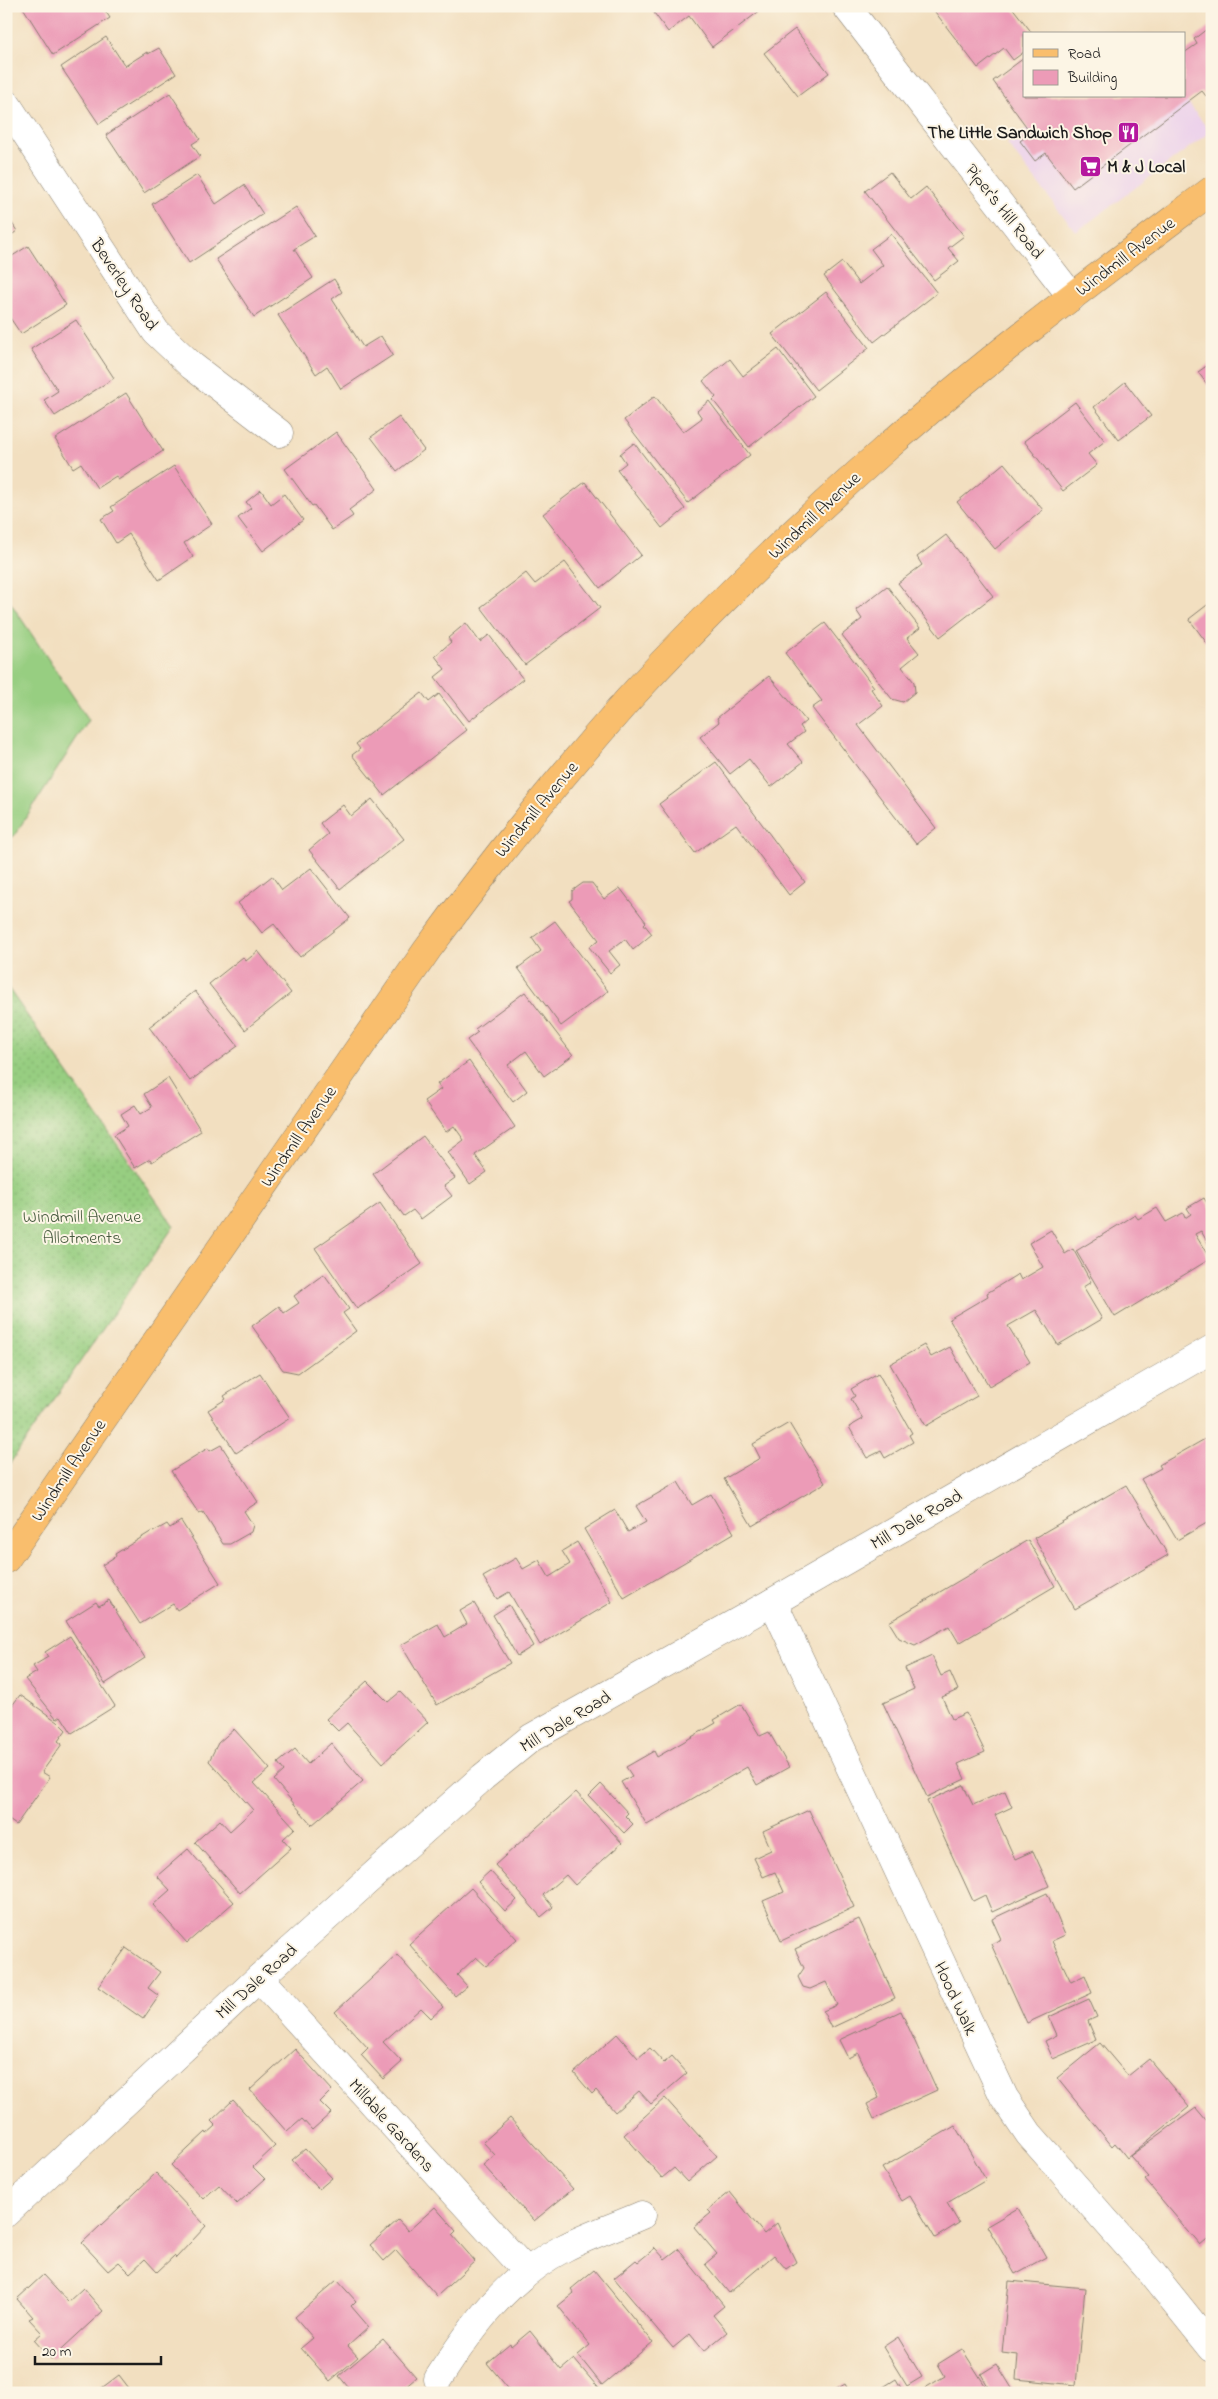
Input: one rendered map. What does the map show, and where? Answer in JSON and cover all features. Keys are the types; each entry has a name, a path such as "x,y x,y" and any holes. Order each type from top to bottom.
{"main road":[{"name":"Windmill Avenue","path":"6,1559 427,950 488,868 553,787 642,686 708,616 884,450 976,372 1212,190"}],"street":[{"name":"Piper's Hill Road","path":"846,6 1072,297"},
{"name":"Beverley Road","path":"6,103 156,332 192,366 279,433"},
{"name":"Mill Dale Road","path":"6,2213 259,1978 483,1777 531,1738 1212,1349"},
{"name":"Hood Walk","path":"772,1602 1004,2097 1029,2134 1151,2272 1212,2348"},
{"name":"Milldale Gardens","path":"259,1978 526,2271"},
{"path":"438,2379 464,2338 481,2317 526,2271 565,2248 642,2216"}],"shaded area":[{"path":"1173,98 1184,98 1210,132 1076,232 1007,144 1029,128"}],"green space":[{"path":"6,596 89,720 14,836 6,840"},
{"name":"Windmill Avenue Allotments","path":"6,985 174,1226 6,1469"}],"building":[{"path":"22,6 102,6 110,18 53,55"},
{"path":"649,6 766,6 712,47 689,16 668,32"},
{"path":"933,6 1011,6 1031,32 1023,32 1023,53 1013,60 1004,48 978,68 932,8"},
{"path":"1212,25 1212,92 1206,96 1202,91 1073,188 1046,153 1035,161 1020,141 1031,133 993,81 1023,59 1023,98 1186,98 1186,52 1197,44 1194,39"},
{"path":"795,29 829,73 798,96 764,53"},
{"path":"106,37 125,66 147,52 148,54 159,48 176,74 99,124 61,67"},
{"path":"170,93 200,139 192,144 200,156 144,193 106,135"},
{"path":"890,172 911,199 926,187 964,236 948,248 959,261 934,280 865,191"},
{"path":"197,175 216,204 244,185 263,214 189,263 152,204"},
{"path":"296,207 315,236 294,249 313,278 254,317 216,259"},
{"path":"6,214 17,231 6,239"},
{"path":"891,234 937,293 874,342 824,276 842,262 859,284 883,265 871,249"},
{"path":"28,246 66,305 21,334 6,312 6,260"},
{"path":"334,279 342,292 332,299 363,347 381,336 393,355 341,389 327,366 316,374 278,315"},
{"path":"826,292 869,348 816,390 772,334"},
{"path":"76,320 114,378 55,416 44,400 58,391 31,349"},
{"path":"778,349 814,396 749,447 713,400 716,397 703,381 730,359 743,376"},
{"path":"1212,362 1212,391 1198,372"},
{"path":"1125,382 1151,416 1119,440 1094,407"},
{"path":"126,393 163,451 118,480 116,476 97,488 81,463 73,468 55,439"},
{"path":"655,396 683,432 702,418 697,411 709,401 750,455 688,503 624,420"},
{"path":"1075,402 1105,441 1088,454 1097,465 1063,491 1024,441"},
{"path":"399,417 424,450 397,471 371,437"},
{"path":"336,432 377,489 349,510 353,516 332,530 285,469"},
{"path":"634,443 685,509 662,528 617,470 626,463 620,454"},
{"path":"1004,463 1043,510 995,549 957,502"},
{"path":"174,466 212,524 184,543 193,557 159,580 129,534 116,543 101,519 114,511 111,507"},
{"path":"585,482 641,555 600,588 543,514"},
{"path":"261,490 271,504 284,494 303,520 263,551 238,518 251,508 246,502"},
{"path":"946,535 993,596 940,637 898,583 922,565 917,557"},
{"path":"565,562 600,608 525,665 481,607 526,573 535,584"},
{"path":"887,586 920,628 907,638 919,653 902,667 914,682 915,692 903,702 892,699 842,635 862,619 856,610"},
{"path":"1212,603 1212,650 1189,619"},
{"path":"466,623 480,642 489,635 523,679 469,721 435,677 445,669 435,656 451,642 448,638"},
{"path":"825,623 874,687 871,689 883,706 858,725 936,828 916,844 812,708 822,701 785,653"},
{"path":"769,676 806,721 800,726 804,732 788,744 803,762 771,787 749,759 730,774 700,737 719,722 717,718"},
{"path":"422,693 429,702 439,694 467,730 384,795 352,755 360,749 356,744"},
{"path":"716,762 805,882 789,895 736,824 695,853 659,804"},
{"path":"372,799 404,839 340,889 309,850 328,834 320,823 343,805 351,816"},
{"path":"311,868 350,918 300,957 274,924 262,933 238,903 272,876 282,890"},
{"path":"583,883 592,883 604,899 620,888 646,922 644,924 652,934 633,950 625,939 609,951 620,965 610,973 589,947 599,940 569,901 572,899 572,891"},
{"path":"555,921 608,991 561,1026 518,968 541,951 532,938"},
{"path":"258,951 291,993 245,1030 209,984 243,957 246,961"},
{"path":"195,991 238,1046 190,1081 149,1027"},
{"path":"525,992 573,1055 544,1076 526,1051 508,1065 527,1091 513,1102 467,1040 478,1032 475,1029"},
{"path":"469,1061 515,1127 475,1155 487,1172 470,1184 448,1152 464,1140 454,1126 446,1132 424,1101 441,1089 437,1084"},
{"path":"168,1078 201,1131 152,1162 150,1159 135,1168 114,1135 128,1126 121,1114 135,1105 141,1114 152,1107 144,1094"},
{"path":"423,1136 455,1178 444,1186 452,1196 421,1219 413,1210 404,1216 373,1174"},
{"path":"1204,1198 1212,1211 1212,1250 1201,1231 1195,1234 1210,1259 1115,1317 1076,1251 1135,1215 1138,1219 1157,1208 1166,1222 1183,1213 1185,1218 1191,1214 1187,1208"},
{"path":"380,1203 422,1264 357,1309 315,1248"},
{"path":"1051,1230 1065,1254 1073,1249 1091,1282 1083,1287 1102,1319 1058,1345 1036,1310 1008,1326 1030,1362 989,1386 949,1319 988,1296 987,1293 1018,1274 1021,1280 1043,1267 1029,1243"},
{"path":"324,1274 349,1309 343,1313 356,1331 298,1373 283,1370 252,1326 279,1306 284,1313 299,1303 294,1296"},
{"path":"924,1345 931,1357 950,1347 977,1396 926,1426 890,1364"},
{"path":"260,1373 290,1418 236,1453 208,1410 226,1399 224,1396"},
{"path":"878,1373 912,1433 909,1435 913,1442 885,1458 881,1451 867,1458 849,1427 863,1419 851,1399 855,1396 851,1389"},
{"path":"789,1423 825,1483 752,1526 724,1479 760,1458 753,1444"},
{"path":"1212,1435 1212,1520 1177,1540 1141,1479 1161,1468 1159,1465"},
{"path":"221,1445 258,1502 244,1511 253,1525 251,1532 230,1544 223,1544 203,1512 199,1514 171,1471 208,1448 210,1451"},
{"path":"678,1482 692,1505 711,1494 734,1533 624,1598 584,1529 615,1510 628,1532 646,1522 636,1506"},
{"path":"1126,1485 1168,1555 1075,1609 1034,1538"},
{"path":"181,1521 220,1583 177,1610 173,1604 140,1624 102,1565 116,1556 115,1554 152,1531 167,1524 170,1528"},
{"path":"1028,1540 1055,1586 959,1643 949,1626 915,1645 899,1638 889,1622"},
{"path":"577,1542 612,1602 540,1645 509,1592 497,1599 483,1577 516,1558 523,1569 539,1560 549,1577 570,1564 562,1551"},
{"path":"109,1600 145,1658 105,1684 66,1621 96,1602 99,1606"},
{"path":"474,1603 510,1663 437,1705 401,1645 438,1624 445,1637 467,1624 460,1611"},
{"path":"509,1605 533,1646 517,1656 493,1615"},
{"path":"70,1636 115,1706 72,1733 61,1716 57,1719 25,1679 37,1672 33,1666 48,1657 45,1652"},
{"path":"932,1656 941,1676 950,1672 958,1690 942,1697 952,1719 966,1713 985,1752 958,1764 965,1779 927,1797 883,1703 914,1689 905,1668"},
{"path":"367,1681 388,1702 400,1692 428,1722 383,1763 347,1723 338,1731 326,1719"},
{"path":"20,1695 58,1722 66,1730 58,1741 62,1744 42,1772 50,1777 16,1825 6,1818 6,1708 8,1705 11,1707"},
{"path":"741,1704 760,1736 769,1732 789,1767 757,1785 747,1767 647,1825 621,1782 632,1776 626,1767 654,1751 657,1757 716,1723 714,1720"},
{"path":"234,1729 270,1769 254,1783 295,1828 283,1839 291,1848 240,1893 195,1842 220,1820 230,1831 253,1810 209,1761 218,1743"},
{"path":"331,1743 363,1781 312,1825 274,1780 284,1771 278,1763 295,1749 308,1764"},
{"path":"601,1784 628,1813 625,1816 633,1824 624,1833 589,1796"},
{"path":"963,1785 973,1805 1005,1791 1012,1807 995,1815 1015,1859 1033,1851 1049,1886 992,1912 985,1895 973,1901 927,1801"},
{"path":"576,1792 622,1843 575,1885 566,1875 543,1895 553,1907 541,1917 495,1865"},
{"path":"809,1810 854,1907 781,1941 763,1901 784,1892 775,1872 763,1877 754,1858 771,1850 763,1831"},
{"path":"188,1849 234,1902 187,1943 153,1905 170,1890 157,1876"},
{"path":"490,1871 517,1900 505,1911 478,1882"},
{"path":"471,1888 517,1939 486,1966 476,1957 457,1975 467,1986 455,1996 409,1944"},
{"path":"1047,1893 1065,1935 1052,1941 1060,1959 1071,1982 1085,1975 1092,1993 1027,2023 991,1944 1001,1939 992,1919"},
{"path":"859,1919 895,1998 831,2028 823,2011 837,2005 826,1982 810,1989 803,1987 798,1977 804,1968 795,1949"},
{"path":"126,1948 160,1972 148,1988 159,1996 143,2019 98,1987"},
{"path":"397,1955 443,2007 431,2018 421,2008 383,2042 402,2062 383,2079 361,2055 368,2048 335,2012"},
{"path":"1089,1999 1097,2017 1088,2021 1096,2040 1053,2059 1045,2041 1057,2035 1049,2017"},
{"path":"901,2011 937,2090 874,2119 867,2104 879,2098 858,2053 848,2058 839,2040"},
{"path":"617,2034 638,2058 650,2048 664,2063 672,2056 687,2073 651,2104 639,2091 615,2112 596,2090 592,2094 574,2073"},
{"path":"1100,2043 1128,2076 1149,2059 1189,2107 1127,2158 1115,2143 1112,2146 1057,2078"},
{"path":"295,2049 332,2090 320,2102 331,2113 312,2130 302,2119 287,2132 250,2090"},
{"path":"665,2098 717,2156 687,2182 674,2168 662,2178 624,2135"},
{"path":"233,2100 275,2146 253,2167 265,2179 237,2204 219,2185 203,2199 171,2165 206,2132 207,2134 216,2126 211,2121"},
{"path":"1196,2108 1212,2127 1212,2235 1200,2245 1145,2180 1149,2177 1130,2156"},
{"path":"510,2118 573,2189 534,2221 483,2165 495,2155 483,2142"},
{"path":"955,2126 986,2180 947,2203 959,2223 935,2238 910,2196 902,2201 882,2168"},
{"path":"305,2149 332,2178 319,2189 292,2160"},
{"path":"156,2173 206,2226 176,2258 174,2256 157,2272 145,2259 130,2273 119,2262 108,2271 82,2243"},
{"path":"730,2192 764,2234 777,2223 796,2262 786,2269 774,2255 729,2293 705,2264 717,2254 694,2227 711,2213 708,2210"},
{"path":"435,2207 456,2231 452,2235 475,2261 437,2296 396,2250 384,2261 370,2245 398,2220 408,2231"},
{"path":"1018,2208 1046,2257 1015,2274 987,2226"},
{"path":"655,2248 665,2259 678,2249 724,2306 713,2315 727,2332 704,2351 690,2334 673,2348 614,2278 636,2260 638,2262"},
{"path":"594,2270 653,2342 602,2385 578,2355 590,2345 558,2306 574,2293 571,2289"},
{"path":"43,2275 68,2302 83,2288 103,2311 51,2359 34,2340 42,2333 29,2319 33,2317 17,2299"},
{"path":"337,2280 356,2301 351,2306 369,2327 348,2346 358,2357 330,2381 301,2348 313,2338 295,2317"},
{"path":"1009,2281 1085,2288 1076,2385 1016,2379 1018,2355 1002,2353"},
{"path":"530,2331 561,2370 574,2359 601,2391 598,2393 512,2393 487,2363 510,2344 511,2347"},
{"path":"898,2337 922,2377 907,2386 883,2347"},
{"path":"383,2339 416,2377 397,2393 353,2393 339,2376"},
{"path":"962,2349 990,2393 928,2393 925,2388 945,2376 938,2364"},
{"path":"997,2364 1015,2393 992,2393 981,2374"},
{"path":"119,2375 129,2388 122,2393 95,2393"},
{"path":"896,2379 904,2393 874,2393"},
{"path":"845,2384 850,2393 830,2393"}],"place":[{"name":"The Little Sandwich Shop","path":"1128,132"},
{"name":"M & J Local","path":"1091,166"}]}
